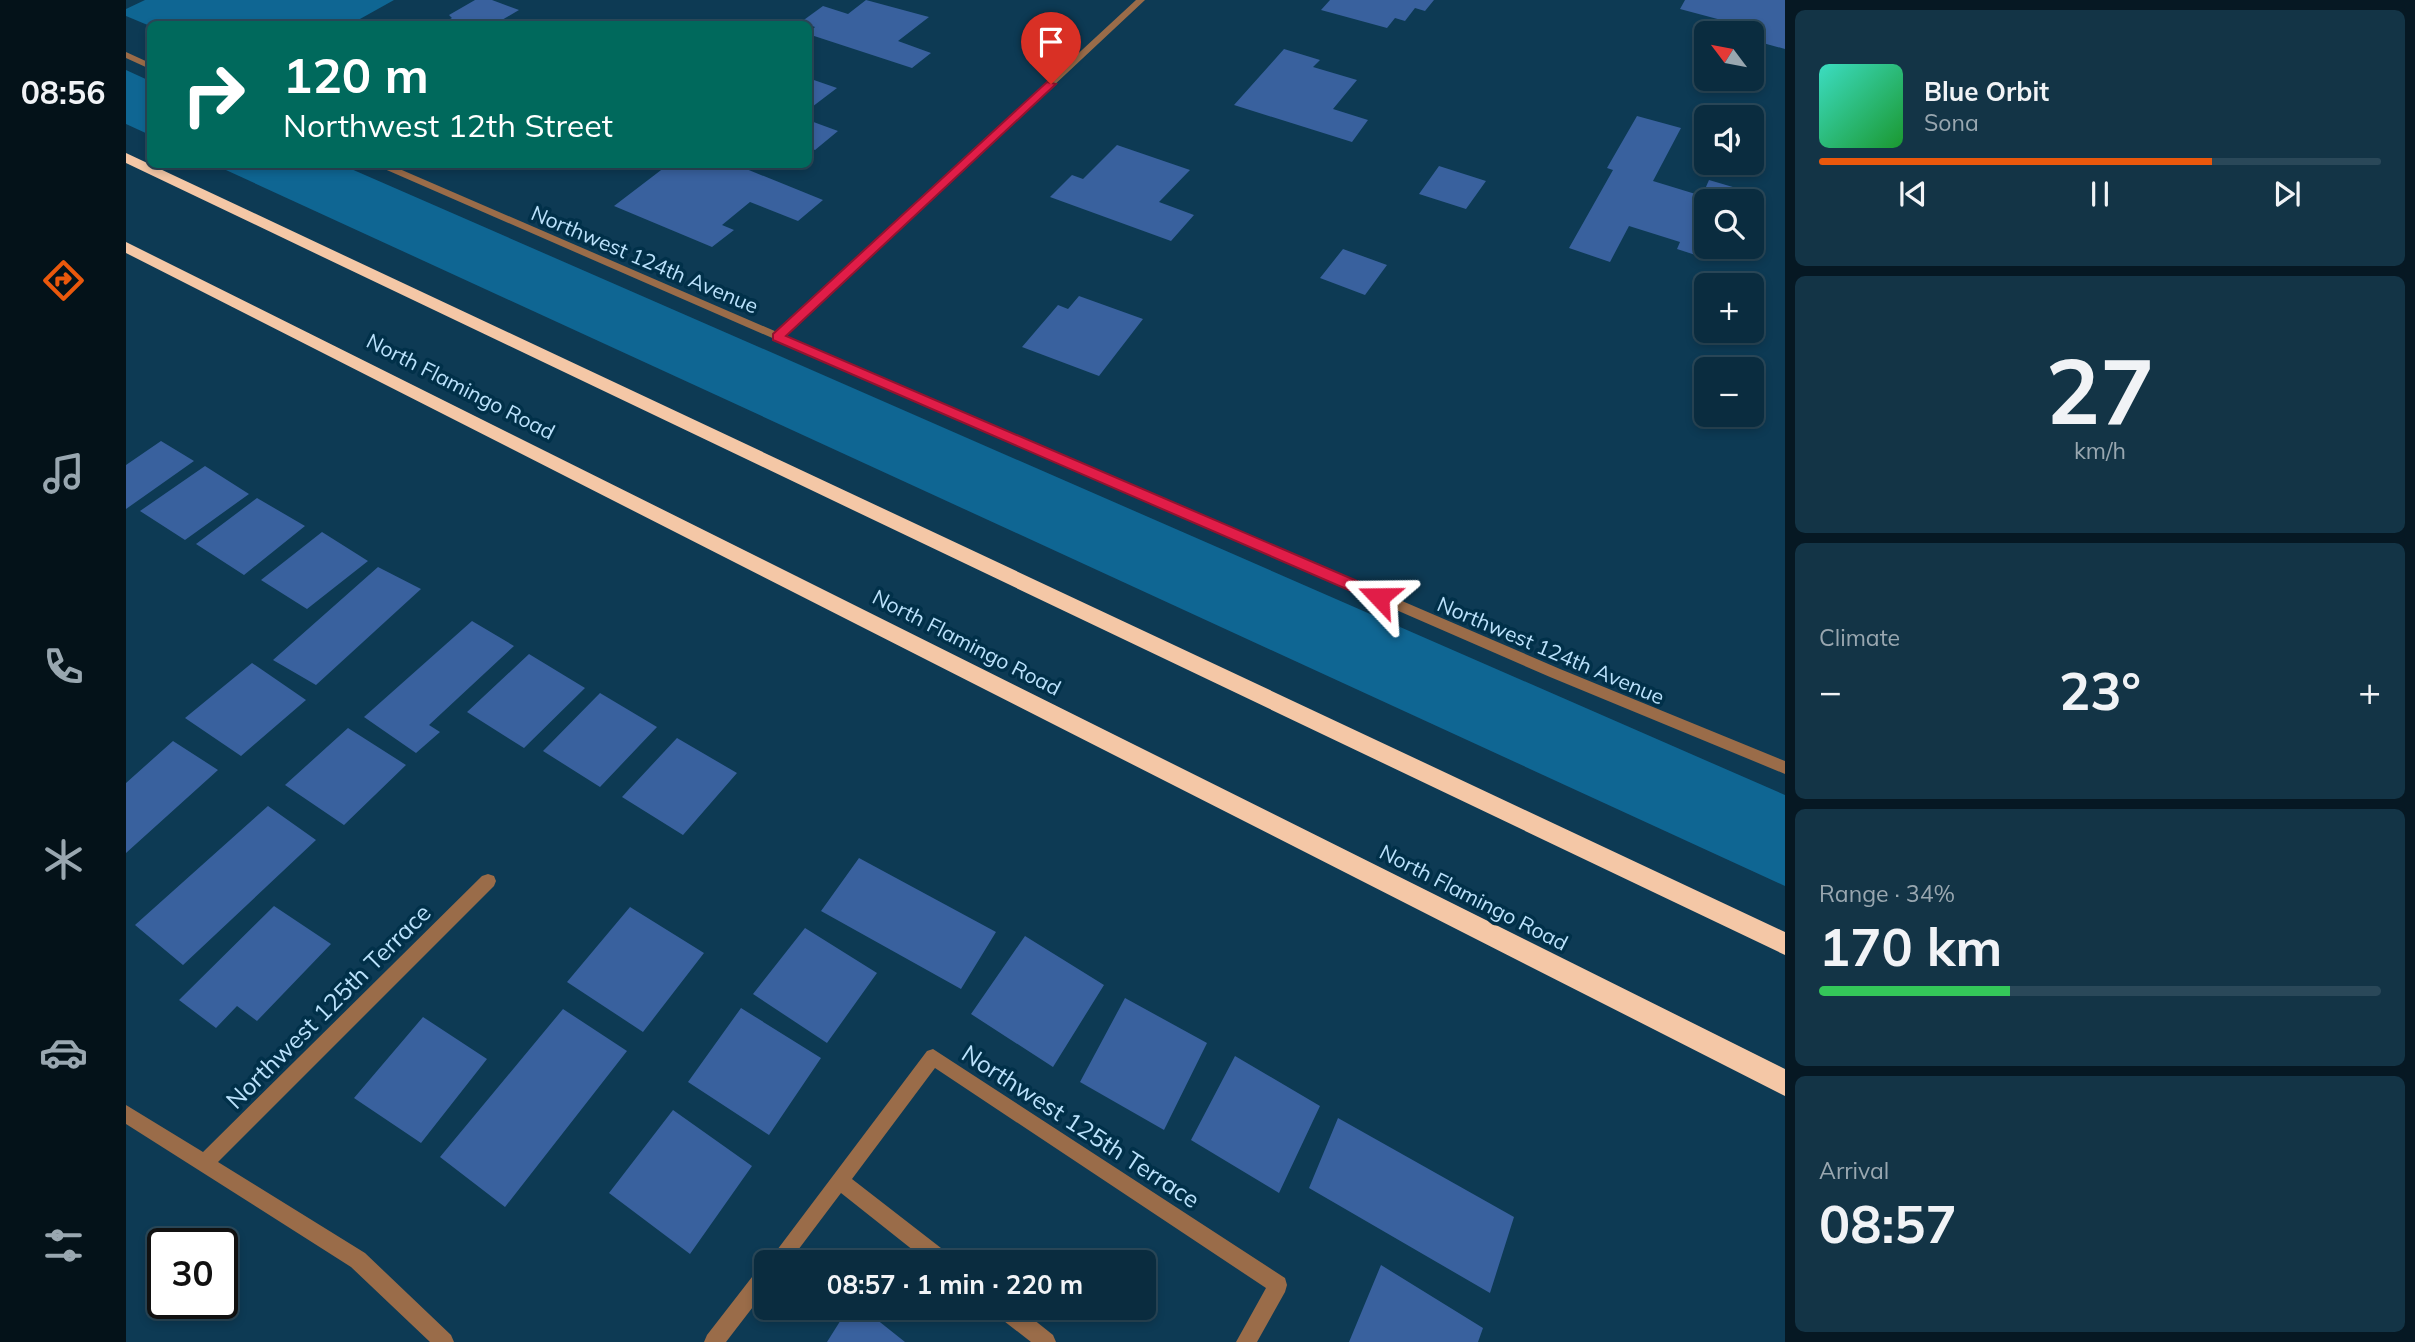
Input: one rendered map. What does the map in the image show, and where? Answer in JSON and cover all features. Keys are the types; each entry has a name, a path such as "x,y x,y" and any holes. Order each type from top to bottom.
{"highway":[{"path":"126,157 147,167"},
{"path":"149,168 1785,944"},
{"name":"North Flamingo Road","path":"126,247 1785,1083"}],"street":[{"path":"778,337 1141,0"},
{"path":"126,55 147,64"},
{"name":"Northwest 124th Avenue","path":"388,168 1542,667 1785,768"},
{"name":"Northwest 125th Terrace","path":"203,1164 488,881"},
{"name":"Northwest 125th Terrace","path":"786,1250 933,1057 1278,1285 1246,1342"},
{"path":"126,1114 358,1260 444,1342"},
{"path":"839,1181 928,1250"},
{"path":"714,1342 754,1290"},
{"path":"1018,1320 1046,1342"}],"shaded area":[{"path":"145,0 394,0 356,21 147,21 147,25 126,16 126,9"},
{"path":"126,70 147,80 147,134 126,124"},
{"path":"222,168 349,168 1785,795 1785,886"}],"building":[{"path":"475,0 492,0 519,10 500,21 446,21 452,18 449,15"},
{"path":"866,0 929,17 898,41 931,53 912,68 812,35 815,27 812,26 812,21 802,21 823,6 848,14"},
{"path":"1330,0 1434,0 1425,11 1415,8 1405,21 1395,18 1387,28 1321,10"},
{"path":"1685,0 1785,0 1785,49 1764,43 1764,21 1725,21 1680,9"},
{"path":"1284,49 1320,60 1313,67 1357,80 1333,109 1368,120 1352,142 1234,105"},
{"path":"812,79 837,88 812,107"},
{"path":"1637,116 1681,128 1653,181 1694,194 1694,254 1677,249 1680,242 1629,226 1610,262 1569,248 1613,170 1607,168"},
{"path":"812,121 838,131 815,150 812,149"},
{"path":"1117,145 1190,170 1159,202 1194,215 1171,241 1050,197 1072,175 1083,179"},
{"path":"1439,166 1486,181 1466,209 1419,194"},
{"path":"664,168 744,168 823,200 798,221 750,202 722,225 734,230 712,247 614,206"},
{"path":"1709,180 1740,189 1705,189"},
{"path":"1343,249 1387,265 1365,295 1320,278"},
{"path":"1079,296 1143,319 1099,376 1022,347 1058,305 1068,309"},
{"path":"161,441 194,461 126,509 126,465"},
{"path":"205,466 249,494 185,540 140,511"},
{"path":"257,498 305,526 244,575 196,544"},
{"path":"322,532 368,561 307,609 261,580"},
{"path":"378,567 421,589 316,685 273,660"},
{"path":"472,621 514,646 429,725 440,732 416,753 364,717"},
{"path":"529,654 585,688 524,748 467,712"},
{"path":"252,663 306,700 241,756 185,718"},
{"path":"600,693 657,727 600,787 543,751"},
{"path":"348,728 406,765 344,825 285,785"},
{"path":"677,738 737,773 683,835 622,797"},
{"path":"173,741 218,770 126,853 126,783"},
{"path":"268,806 316,840 183,965 135,925"},
{"path":"859,858 996,932 961,989 821,911"},
{"path":"274,906 331,944 257,1021 237,1006 216,1028 179,1000"},
{"path":"630,907 704,953 643,1032 567,982"},
{"path":"805,928 877,973 827,1043 753,994"},
{"path":"1025,936 1104,985 1053,1067 971,1014"},
{"path":"1125,998 1207,1043 1164,1130 1080,1082"},
{"path":"741,1008 821,1058 769,1135 688,1082"},
{"path":"563,1009 627,1051 505,1207 440,1157"},
{"path":"423,1017 487,1059 421,1143 354,1098"},
{"path":"1235,1056 1320,1106 1279,1193 1191,1140"},
{"path":"673,1110 752,1166 690,1254 609,1193"},
{"path":"1338,1118 1514,1217 1490,1293 1309,1188"},
{"path":"1381,1265 1483,1328 1478,1342 1349,1342"},
{"path":"841,1320 877,1320 905,1342 827,1342"}],"route":[{"path":"1051,84 778,337 1379,597"}]}
